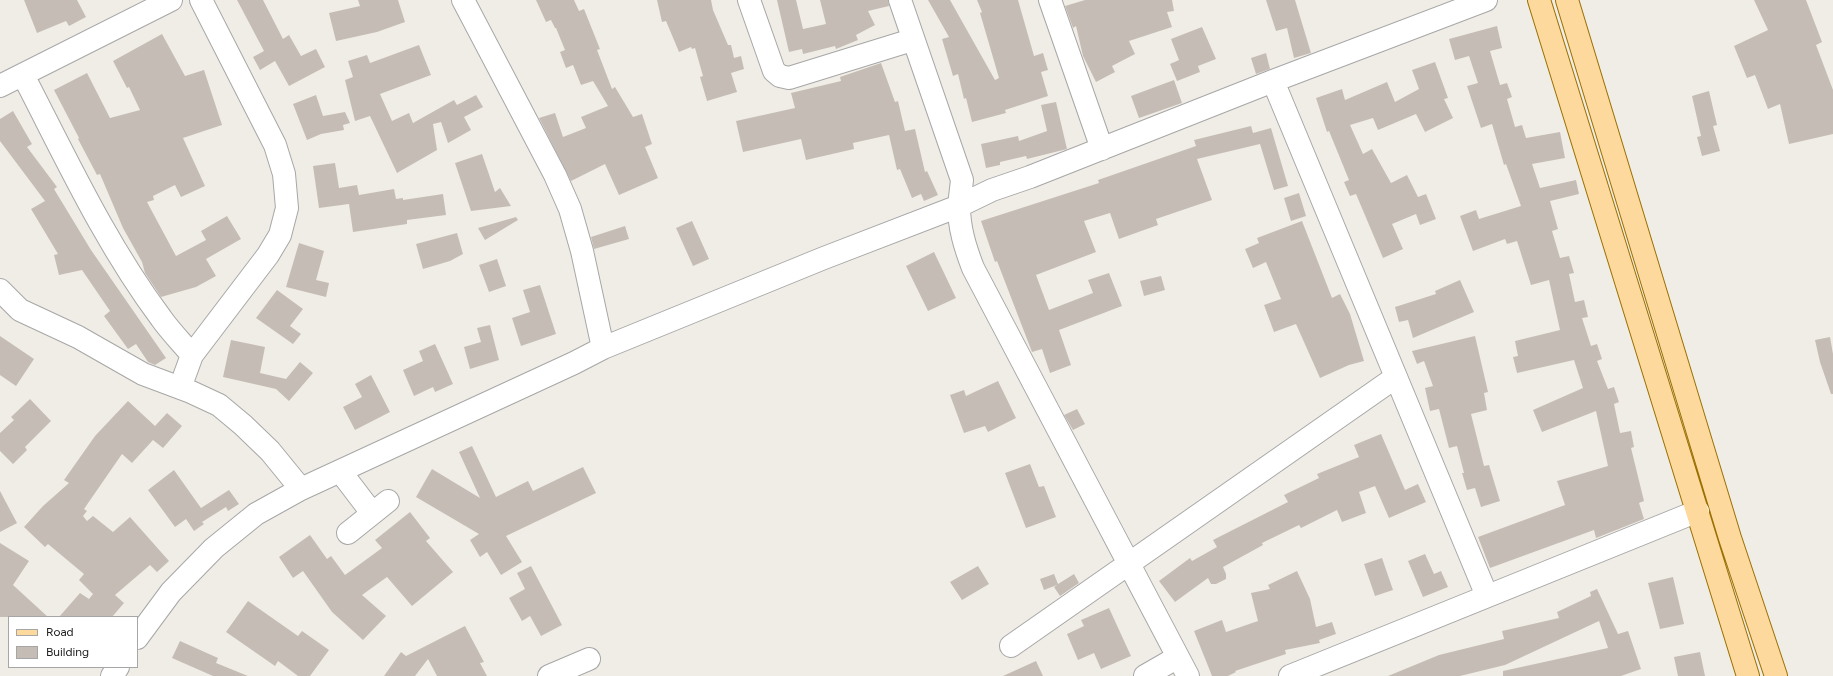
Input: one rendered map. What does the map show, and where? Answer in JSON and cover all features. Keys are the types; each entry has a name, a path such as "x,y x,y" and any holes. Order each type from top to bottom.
{"main road":[{"path":"1539,0 1748,676"},
{"path":"1567,0 1730,538 1776,676"}],"street":[{"path":"0,86 171,0"},
{"path":"180,388 192,355 268,254 280,235 287,208 284,174 275,145 201,0"},
{"path":"463,0 555,175 570,209 582,251 603,348"},
{"path":"749,0 774,71 780,76 789,78 912,40"},
{"path":"900,0 912,40 962,180 959,222 964,243 973,268 1183,667 1144,676"},
{"path":"1050,0 1102,149"},
{"path":"138,637 171,592 214,548 256,514 300,489 566,367 603,348 824,258 959,206 992,190 1030,177 1273,81 1486,0"},
{"path":"23,75 98,220 133,278 161,319 192,355"},
{"path":"1273,81 1487,596"},
{"path":"0,290 20,310 78,337 143,374 219,405 243,424 270,451 300,489"},
{"path":"1011,646 1396,377"},
{"path":"340,471 380,507 348,533"},
{"path":"1290,676 1698,511"},
{"path":"549,676 589,659"}],"building":[{"path":"24,0 77,0 86,17 69,26 66,21 37,33"},
{"path":"237,0 263,0 283,39 289,35 301,56 316,49 325,67 289,86 275,61 260,70 253,57 264,51"},
{"path":"358,0 398,0 405,22 377,32 336,41 329,13 360,6"},
{"path":"536,0 574,0 579,11 584,9 600,49 597,50 612,89 615,87 633,117 642,114 652,144 645,147 658,178 619,195 605,164 571,181 539,118 555,113 563,137 586,128 581,117 608,106 593,81 581,85 573,65 566,68 560,52 565,50 556,28 551,20 546,22"},
{"path":"657,0 711,0 713,10 728,45 731,45 734,58 741,56 744,69 731,73 737,92 707,101 700,77 703,76 695,48 692,49 691,47 679,52 666,21 662,22"},
{"path":"777,0 796,0 803,29 826,24 820,0 888,0 889,6 868,11 875,25 856,35 858,40 836,49 835,46 803,54 802,49 789,52"},
{"path":"928,0 950,0 995,80 999,78 980,13 982,12 977,0 1018,0 1034,56 1043,53 1048,70 1041,72 1048,96 1005,110 1006,113 972,122 966,98 964,99 958,74 953,76 942,39 949,37"},
{"path":"1085,0 1172,0 1174,11 1167,12 1172,27 1129,41 1135,54 1112,66 1115,72 1096,82 1083,56 1076,26 1073,28 1065,6"},
{"path":"1266,0 1295,0 1311,53 1294,58 1287,28 1276,31"},
{"path":"1754,0 1806,0 1822,42 1816,45 1833,90 1833,134 1789,144 1780,104 1768,109 1755,75 1747,78 1734,46 1768,30"},
{"path":"1497,26 1502,48 1490,51 1500,85 1507,83 1512,97 1507,99 1515,127 1522,125 1526,138 1560,132 1565,158 1532,164 1540,188 1576,180 1579,194 1550,201 1558,229 1552,231 1560,258 1569,256 1574,273 1569,274 1575,302 1584,300 1588,317 1582,318 1591,346 1597,344 1602,359 1597,361 1608,389 1614,387 1619,402 1614,404 1620,433 1631,431 1634,447 1631,448 1644,501 1639,503 1644,519 1596,538 1594,530 1490,568 1478,537 1565,505 1557,481 1608,466 1596,411 1542,432 1533,410 1583,388 1574,360 1517,373 1513,357 1518,356 1515,341 1560,330 1549,280 1531,285 1517,241 1507,244 1505,239 1473,251 1460,216 1476,210 1479,219 1521,206 1506,164 1504,165 1492,124 1481,128 1467,86 1478,83 1469,56 1455,60 1449,39"},
{"path":"1202,27 1216,59 1198,66 1200,72 1177,81 1170,64 1179,60 1171,39"},
{"path":"162,34 185,76 204,70 222,125 183,138 205,186 181,197 175,185 153,196 154,200 147,202 176,256 206,240 201,231 227,216 241,239 206,259 216,276 196,287 161,297 145,273 142,262 123,228 100,174 97,175 54,90 87,73 110,118 140,110 129,87 127,88 113,61"},
{"path":"419,45 431,75 380,94 392,121 409,113 413,123 454,100 457,105 476,95 483,107 464,117 471,130 448,143 441,122 433,124 437,150 397,173 370,116 355,121 345,80 353,77 348,61 367,55 370,63"},
{"path":"1266,53 1270,69 1256,74 1251,58"},
{"path":"1435,62 1448,98 1444,99 1453,118 1425,132 1416,114 1378,130 1373,118 1350,125 1363,154 1372,149 1391,183 1407,175 1418,197 1426,194 1436,219 1420,225 1416,214 1392,224 1403,249 1383,258 1356,194 1350,196 1344,182 1349,180 1329,131 1327,132 1316,98 1342,89 1345,100 1387,82 1395,102 1419,89 1412,70"},
{"path":"881,63 895,102 898,101 905,131 915,129 925,172 927,171 938,195 924,201 921,194 912,198 900,169 897,170 889,135 853,143 854,149 806,160 801,139 743,152 736,121 795,108 791,93 841,81 840,77"},
{"path":"1174,80 1182,103 1139,118 1131,96"},
{"path":"1709,91 1717,125 1713,126 1720,151 1702,156 1697,137 1701,136 1692,96"},
{"path":"316,95 323,116 345,112 350,123 343,125 344,130 321,134 307,140 293,104"},
{"path":"1056,102 1067,149 1027,159 1026,156 1000,162 1000,165 986,168 981,144 1018,136 1019,141 1047,131 1041,105"},
{"path":"13,111 32,144 27,147 57,187 54,189 91,250 166,358 155,365 148,362 136,344 128,349 104,316 110,311 82,270 59,275 54,255 58,254 31,209 45,201 0,141 0,119"},
{"path":"1251,126 1253,133 1271,128 1288,186 1274,190 1260,144 1197,159 1212,200 1156,219 1158,225 1119,239 1110,213 1084,221 1096,252 1036,275 1049,310 1093,293 1088,280 1109,273 1122,306 1059,330 1071,365 1050,373 1042,349 1032,352 997,261 995,262 981,221 1099,183 1098,180 1196,146 1194,140"},
{"path":"482,154 495,192 500,188 511,206 471,211 455,163"},
{"path":"335,163 339,188 357,185 359,195 394,189 396,199 403,198 403,200 443,194 446,215 407,220 407,224 353,232 349,204 319,208 313,166"},
{"path":"1299,193 1306,216 1291,221 1284,198"},
{"path":"516,217 518,220 485,240 478,228"},
{"path":"692,221 709,259 693,266 676,228"},
{"path":"1302,221 1332,298 1340,294 1350,314 1364,361 1349,365 1320,378 1296,324 1274,332 1264,305 1281,299 1266,262 1253,268 1245,249 1259,243 1257,238"},
{"path":"625,226 629,239 594,249 591,237"},
{"path":"457,233 463,254 450,261 423,269 416,244"},
{"path":"299,243 324,251 316,280 329,283 326,297 286,287"},
{"path":"934,252 956,298 928,311 906,266"},
{"path":"497,259 506,286 489,292 479,265"},
{"path":"1161,276 1165,290 1144,296 1140,281"},
{"path":"1460,280 1474,312 1413,338 1408,320 1399,322 1395,307 1436,294 1435,291"},
{"path":"540,285 556,334 521,346 512,318 530,312 523,290"},
{"path":"277,290 303,309 290,326 301,334 293,344 256,318"},
{"path":"490,325 499,360 470,369 464,347 481,342 477,328"},
{"path":"0,336 34,359 16,386 0,375"},
{"path":"1475,336 1488,392 1484,393 1487,410 1471,414 1484,466 1489,465 1500,501 1481,507 1475,488 1467,490 1457,446 1449,448 1439,409 1430,411 1425,388 1433,386 1424,361 1417,364 1412,351"},
{"path":"1830,337 1833,354 1833,394 1831,394 1820,362 1815,340"},
{"path":"231,340 265,347 260,373 286,379 300,362 313,373 289,401 276,389 223,377"},
{"path":"435,344 453,384 435,392 433,387 414,396 403,370 423,361 419,351"},
{"path":"371,375 390,412 355,430 343,407 362,397 355,384"},
{"path":"998,381 1016,418 988,432 985,426 964,433 950,395 964,390 966,396"},
{"path":"30,399 51,421 25,447 27,450 13,464 0,451 0,433 14,420 11,417"},
{"path":"128,401 155,426 167,413 182,426 163,448 153,440 132,463 122,454 84,509 87,511 83,516 87,521 93,516 113,532 130,517 169,561 157,572 150,565 115,595 124,603 113,616 60,616 80,593 89,599 93,594 79,580 84,574 48,544 45,547 24,527 43,506 69,483 64,480 95,436"},
{"path":"1077,409 1085,424 1073,430 1064,415"},
{"path":"1381,434 1405,490 1418,484 1426,502 1389,518 1375,486 1359,492 1366,513 1342,522 1337,510 1301,528 1299,525 1262,543 1263,545 1223,567 1226,574 1226,579 1216,584 1211,584 1208,578 1175,602 1159,581 1190,558 1192,561 1217,547 1213,540 1288,502 1284,495 1319,478 1317,474 1359,457 1354,445"},
{"path":"472,446 496,497 528,481 533,491 583,467 596,493 506,536 522,562 501,575 487,552 480,557 470,540 479,534 416,497 432,469 480,498 459,452"},
{"path":"1030,464 1039,487 1044,486 1056,517 1026,528 1005,473"},
{"path":"174,470 201,508 229,490 239,504 228,511 226,507 202,522 204,524 194,531 186,519 175,527 148,490"},
{"path":"0,491 17,523 0,532"},
{"path":"410,512 430,538 426,541 453,572 412,606 387,577 362,595 386,616 363,640 332,612 303,571 293,578 279,557 310,535 327,559 331,556 345,575 382,548 375,540"},
{"path":"0,543 29,561 13,585 47,616 0,617"},
{"path":"1425,554 1434,574 1441,571 1448,587 1423,597 1408,561"},
{"path":"1382,558 1393,590 1375,596 1364,564"},
{"path":"531,566 562,625 541,636 530,616 522,621 509,598 525,589 517,573"},
{"path":"978,566 989,584 962,600 950,582"},
{"path":"1297,571 1310,599 1316,627 1332,622 1336,634 1319,640 1320,643 1285,650 1286,654 1235,671 1236,672 1228,676 1212,676 1194,631 1222,620 1226,632 1258,621 1251,593 1270,589 1268,585"},
{"path":"1054,574 1058,584 1074,574 1079,583 1060,596 1054,587 1057,585 1044,590 1040,579"},
{"path":"1673,577 1684,624 1660,629 1648,583"},
{"path":"1597,589 1618,634 1628,631 1641,669 1621,676 1503,676 1503,671 1608,648 1599,621 1505,665 1460,676 1388,676 1439,655 1504,639 1502,631 1559,618 1557,612 1591,596 1590,592"},
{"path":"248,601 298,636 302,631 329,650 310,676 298,676 278,661 275,666 226,632"},
{"path":"1109,608 1131,656 1101,669 1094,653 1078,660 1067,634 1084,626 1081,620"},
{"path":"465,626 484,662 480,663 487,676 437,676 428,659 415,676 384,676 401,652 406,656"},
{"path":"180,641 218,658 216,663 248,676 213,676 172,658"},
{"path":"1700,652 1705,676 1678,676 1674,657"},
{"path":"1036,661 1043,676 1003,676"}]}
